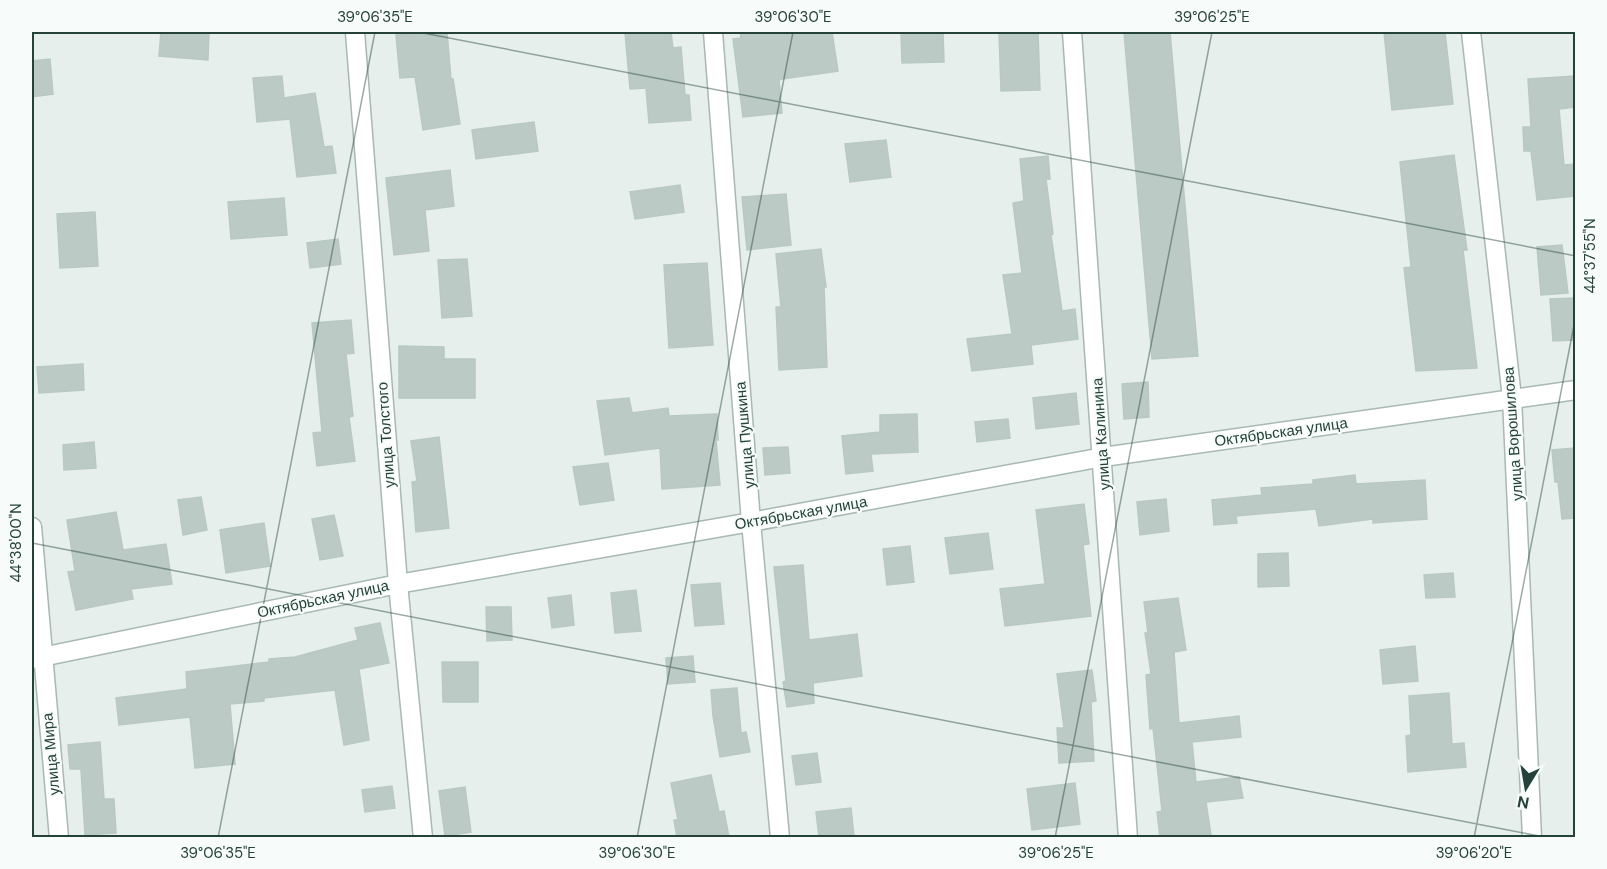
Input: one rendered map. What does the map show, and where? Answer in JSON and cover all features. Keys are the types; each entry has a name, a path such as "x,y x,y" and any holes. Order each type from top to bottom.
{"street":[{"name":"улица Толстого","path":"356,32 398,584 423,837"},
{"name":"улица Пушкина","path":"713,32 780,837"},
{"name":"улица Калинина","path":"1072,32 1128,837"},
{"name":"улица Ворошилова","path":"1471,32 1512,398 1532,837"},
{"name":"Октябрьская улица","path":"37,658 398,584 1103,457 1575,390"},
{"name":"улица Мира","path":"32,527 37,658 59,837"}],"building":[{"path":"161,32 209,32 208,60 159,56"},
{"path":"447,32 451,79 453,79 460,124 423,130 415,77 400,78 396,35"},
{"path":"625,32 671,32 673,48 681,47 685,95 689,95 691,120 649,123 646,88 630,89"},
{"path":"740,32 832,32 838,71 779,80 782,113 743,117 733,39 741,38"},
{"path":"901,32 943,32 944,62 902,63"},
{"path":"999,32 1038,32 1040,90 1001,91"},
{"path":"1124,32 1170,32 1198,356 1152,359"},
{"path":"1384,32 1445,32 1453,104 1392,110"},
{"path":"50,59 53,94 32,97 32,61"},
{"path":"282,76 284,98 315,93 324,147 332,146 336,173 297,177 290,119 257,122 253,78"},
{"path":"1575,76 1575,107 1559,109 1564,165 1575,164 1575,196 1537,200 1531,151 1524,151 1523,127 1531,127 1528,79"},
{"path":"534,122 538,151 476,159 472,130"},
{"path":"886,140 891,177 850,182 845,144"},
{"path":"1454,155 1467,250 1463,250 1477,368 1416,371 1404,268 1411,267 1400,162"},
{"path":"1048,156 1050,179 1046,179 1053,234 1051,235 1062,311 1075,309 1078,339 1031,345 1033,364 972,371 967,339 1012,334 1003,275 1022,273 1013,203 1024,201 1020,159"},
{"path":"450,170 454,206 425,210 429,251 394,255 386,178"},
{"path":"680,185 684,212 635,219 630,192"},
{"path":"786,194 791,245 747,250 742,197"},
{"path":"284,198 287,235 231,239 228,202"},
{"path":"95,212 98,266 60,268 57,214"},
{"path":"338,239 341,264 310,268 307,243"},
{"path":"1562,245 1568,293 1541,295 1537,247"},
{"path":"821,249 826,287 824,287 827,367 779,370 776,307 781,307 776,254"},
{"path":"467,259 472,316 442,318 438,260"},
{"path":"707,263 713,345 669,348 664,265"},
{"path":"1575,298 1575,340 1553,341 1550,299"},
{"path":"351,320 354,353 346,354 353,416 349,417 355,461 317,466 313,433 322,432 312,323"},
{"path":"399,346 444,347 444,359 475,359 475,398 399,398"},
{"path":"83,364 84,390 39,393 37,367"},
{"path":"1148,382 1149,417 1124,419 1122,384"},
{"path":"1076,393 1079,424 1036,429 1033,398"},
{"path":"629,398 632,413 668,408 669,416 717,414 718,440 716,440 720,485 662,489 660,448 605,455 597,401"},
{"path":"917,414 918,452 871,454 873,471 846,474 842,436 880,432 880,415"},
{"path":"1008,419 1010,438 977,442 975,422"},
{"path":"439,437 449,528 416,532 412,482 417,481 411,441"},
{"path":"94,442 96,468 64,470 63,445"},
{"path":"788,447 790,473 765,475 763,448"},
{"path":"1575,448 1575,518 1562,519 1552,450"},
{"path":"608,463 614,500 580,505 573,467"},
{"path":"1355,475 1356,484 1425,480 1427,519 1373,523 1373,519 1319,526 1316,509 1236,516 1237,523 1214,525 1212,500 1262,495 1261,488 1313,484 1313,480"},
{"path":"201,497 207,530 183,535 178,500"},
{"path":"1166,499 1169,531 1140,535 1137,502"},
{"path":"1084,504 1089,544 1083,545 1091,616 1005,626 1000,589 1045,584 1036,510"},
{"path":"116,512 123,550 166,544 172,584 131,589 133,599 76,610 68,572 75,571 67,520"},
{"path":"334,515 343,556 320,560 312,519"},
{"path":"264,523 270,566 226,573 220,530"},
{"path":"988,533 993,569 950,574 945,538"},
{"path":"910,546 914,582 887,585 883,549"},
{"path":"1288,553 1289,586 1258,587 1258,554"},
{"path":"803,565 809,640 857,634 862,676 813,683 814,703 787,707 774,567"},
{"path":"1453,573 1455,597 1426,598 1424,575"},
{"path":"720,583 724,624 695,626 691,585"},
{"path":"636,590 641,631 615,633 611,593"},
{"path":"571,595 574,625 552,628 548,598"},
{"path":"1178,598 1186,650 1174,652 1179,723 1239,716 1241,737 1192,742 1196,782 1239,777 1243,798 1206,802 1211,835 1160,837 1157,812 1162,811 1153,728 1150,729 1146,675 1151,674 1145,633 1148,633 1144,602"},
{"path":"486,607 511,607 512,640 487,641"},
{"path":"380,623 389,663 359,669 369,740 344,745 335,690 230,704 235,764 195,768 190,717 119,725 116,698 187,689 186,672 295,657 358,640 355,628"},
{"path":"1415,646 1418,681 1383,684 1380,650"},
{"path":"693,656 695,682 668,684 666,658"},
{"path":"442,662 478,662 478,702 443,702"},
{"path":"1092,670 1096,701 1091,702 1094,761 1059,763 1057,728 1064,728 1057,674"},
{"path":"737,688 741,733 746,732 750,752 720,757 711,690"},
{"path":"1449,693 1452,744 1464,743 1466,767 1408,772 1406,736 1411,735 1409,696"},
{"path":"100,742 104,799 114,799 116,833 85,835 81,769 70,769 68,745"},
{"path":"817,753 821,782 796,785 792,756"},
{"path":"711,775 719,812 724,811 729,837 677,837 674,820 678,820 671,783"},
{"path":"1075,783 1080,824 1032,830 1027,789"},
{"path":"392,786 395,808 365,812 362,790"},
{"path":"465,787 471,832 445,836 439,791"},
{"path":"851,808 854,837 819,837 816,812"}]}
